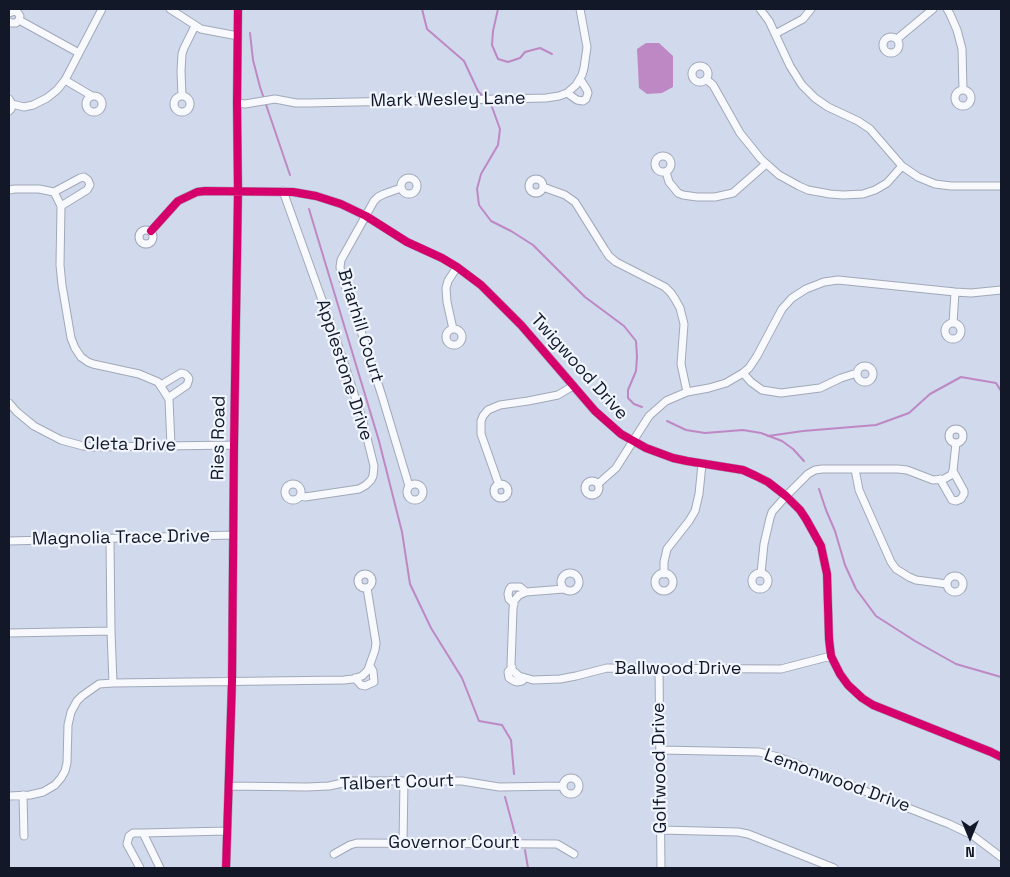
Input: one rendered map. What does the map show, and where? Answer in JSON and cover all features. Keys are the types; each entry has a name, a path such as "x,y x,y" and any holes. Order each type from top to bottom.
{"street":[{"path":"10,101 24,107 33,106 52,94 65,80 102,9"},
{"path":"170,9 195,26 238,36"},
{"name":"Ries Road","path":"226,868 232,681 238,192 238,9"},
{"path":"580,9 587,47 584,68 580,80 567,93 577,100 583,101 586,100 588,94 580,80"},
{"path":"760,9 769,21 796,76 809,92 828,107 858,121 870,129 902,166 918,177 935,184 951,186 1001,186"},
{"path":"775,34 803,19 810,9"},
{"path":"897,39 934,9"},
{"path":"947,9 961,44 963,90"},
{"path":"9,13 17,12 20,16 19,20"},
{"path":"19,20 79,52"},
{"path":"9,22 14,24 19,20"},
{"path":"182,96 182,54 195,26"},
{"path":"706,79 713,85 740,133 755,152 778,176 799,186 818,192 842,195 863,194 887,183 902,166"},
{"path":"65,80 92,96"},
{"name":"Mark Wesley Lane","path":"237,103 245,104 275,99 296,103 493,100 553,98 567,93"},
{"path":"9,111 11,109 10,101"},
{"path":"666,172 669,182 678,193 697,198 715,197 733,193 766,164"},
{"path":"9,190 39,189 54,192 80,178 86,178 90,182 88,190 61,206"},
{"path":"543,187 565,195 575,202 609,256 616,262 665,287 676,299 684,324 681,364 687,392"},
{"name":"Briarhill Court","path":"401,188 378,197 374,202 341,260 340,267 408,486"},
{"name":"Twigwood Drive","path":"151,231 178,201 189,195 205,191 284,191 326,199 341,204 366,216 407,242 458,267 480,285 521,325 595,411 621,434 633,442 660,454 702,464 734,468 749,473 768,482 786,496 800,510 812,528 824,555 827,574 831,656 848,685 873,705 1001,757"},
{"name":"Applestone Drive","path":"284,191 362,418 374,466 371,480 359,489 306,497 301,496"},
{"path":"54,192 61,206 60,265 71,338 75,348 81,357 88,362 146,376 158,382 168,398 171,446"},
{"path":"452,329 446,288 458,267"},
{"path":"598,484 616,468 654,411 666,402 687,392 709,388 743,373 754,362 782,309 792,298 814,285 831,280 847,280 955,292 971,293 1001,290"},
{"path":"953,323 955,292"},
{"path":"160,385 182,373 188,377 189,383 168,398"},
{"path":"743,373 762,390 781,393 820,388 857,373"},
{"path":"499,485 481,434 480,421 483,416 488,410 500,405 528,402 558,395 573,386"},
{"name":"Cleta Drive","path":"9,403 34,426 57,438 77,445 93,447 234,445"},
{"path":"761,573 764,544 772,512 801,479 808,474 822,469 898,469 907,470 933,480 940,480 951,475 953,471 956,443"},
{"path":"664,574 667,549 696,510 702,464"},
{"path":"855,469 859,490 891,562 896,569 916,580 947,584"},
{"path":"940,480 952,500 961,499 964,491 953,471"},
{"name":"Magnolia Trace Drive","path":"9,541 234,536"},
{"path":"110,539 113,682"},
{"name":"Ballwood Drive","path":"564,589 526,592 520,587 511,587 509,590 508,594 514,604 512,670 519,676 540,680 560,679 607,668 781,669 831,656"},
{"path":"9,796 43,792 55,785 61,778 67,763 68,725 73,706 82,696 99,684 113,682 344,680 362,676 370,666 375,650 376,638 367,588"},
{"path":"514,604 517,597 526,592"},
{"path":"9,633 111,631"},
{"path":"355,678 360,685 365,686 374,682 373,671 370,666"},
{"name":"Golfwood Drive","path":"659,668 661,868"},
{"name":"Lemonwood Drive","path":"660,750 750,751 778,757 949,824 972,835 1001,857"},
{"name":"Talbert Court","path":"230,786 307,787 329,786 352,781 462,781 499,787 563,786"},
{"path":"403,843 404,781"},
{"path":"24,795 24,836"},
{"path":"661,830 738,832 748,834 834,868"},
{"path":"140,868 127,844 130,833 227,831"},
{"path":"143,832 160,868"},
{"name":"Governor Court","path":"334,854 357,843 403,843 557,844 574,854"}],"shaded area":[{"path":"646,43 659,43 673,56 673,87 662,93 647,94 639,88 637,49"}],"waterway":[{"path":"422,9 427,29 464,61 478,91 484,97"},
{"path":"498,9 492,45 498,59 508,62 520,58 525,52 540,48 552,54"},
{"path":"250,33 253,60 260,87 290,175"},
{"path":"489,103 500,129 498,145 481,174 477,189 479,205 491,221 533,245 585,297 624,326 636,341 637,357 636,371 628,390 628,398 634,404 642,407"},
{"path":"309,209 379,441 402,532 410,584 431,628 462,678 479,721 502,725 511,740 514,774"},
{"path":"768,436 876,425 909,413 930,394 961,377 996,383 1001,391"},
{"path":"667,421 686,430 705,433 743,430 761,433 782,441 804,461"},
{"path":"819,489 835,531 845,565 856,589 876,616 956,664 1001,677"},
{"path":"505,797 515,834"},
{"path":"525,850 528,868"}],"cycle path":[{"path":"226,868 232,681 238,192 238,9"},
{"path":"151,231 178,201 197,192 293,192 316,196 341,204 366,216 407,242 457,267 481,285 521,325 595,411 621,434 646,448 673,458 743,470 768,482 786,496 800,510 821,546 827,574 831,656 848,685 873,705 1001,757"}]}
